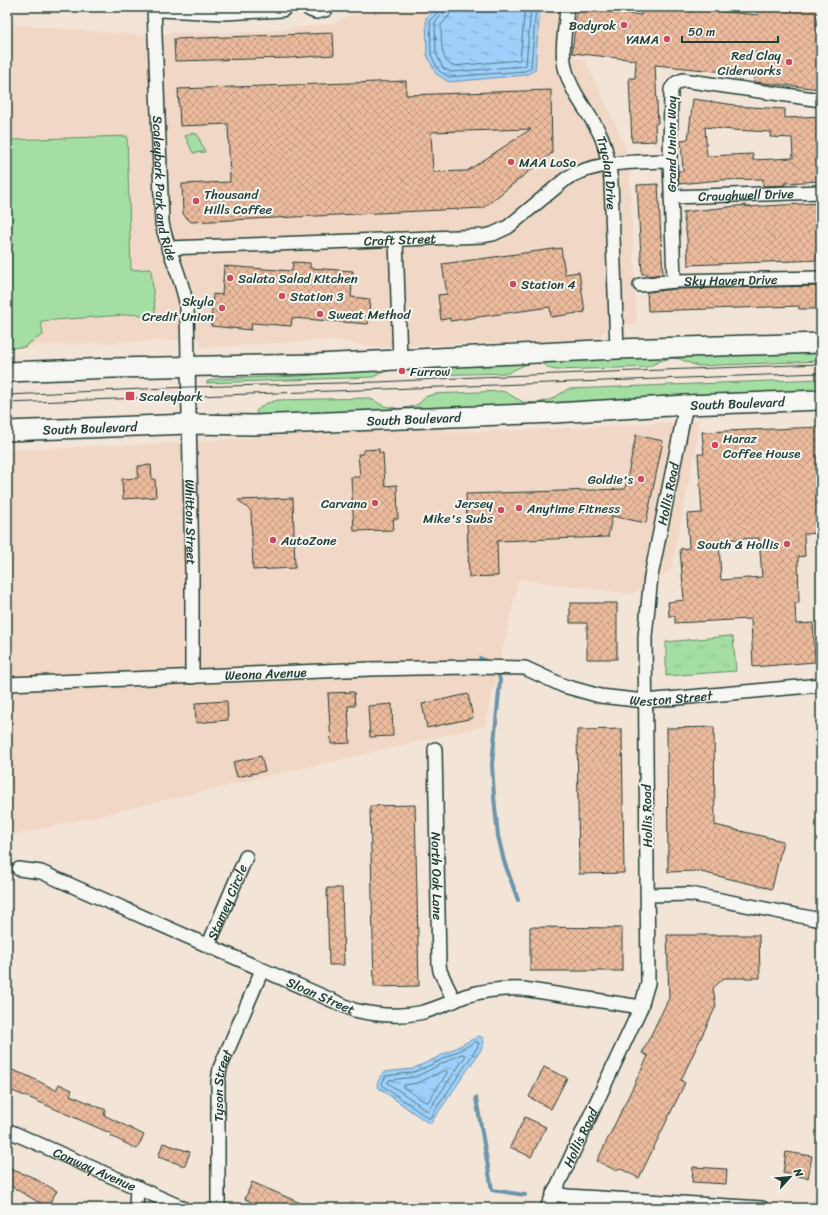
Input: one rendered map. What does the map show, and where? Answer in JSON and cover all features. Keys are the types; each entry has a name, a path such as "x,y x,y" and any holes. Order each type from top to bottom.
{"main road":[{"path":"160,7 224,10 282,7"},
{"path":"311,7 316,9 324,7"},
{"path":"7,372 317,364 616,349 821,343"},
{"name":"South Boulevard","path":"7,431 189,424 254,426 547,414 686,405 821,400"}],"street":[{"name":"Scaleybark Park and Ride","path":"154,7 162,224 168,248 184,287 186,298 188,367"},
{"name":"Tryclan Drive","path":"567,7 564,49 566,71 570,82 601,136 609,165 611,181 616,349"},
{"name":"Grand Union Way","path":"674,281 670,161 671,89 676,83 683,80 821,100"},
{"name":"Craft Street","path":"168,248 483,236 493,234 508,227 572,175 592,168 609,165 670,161"},
{"name":"Craughwell Drive","path":"672,197 821,192"},
{"path":"396,239 400,360"},
{"name":"Sky Haven Drive","path":"640,285 674,281 821,278"},
{"name":"Whitton Street","path":"188,367 192,571 192,677"},
{"name":"Hollis Road","path":"547,1208 640,1007 648,983 645,637 648,596 686,405"},
{"name":"Weona Avenue","path":"7,684 385,668 469,666 525,668"},
{"name":"Weston Street","path":"525,668 564,686 619,699 645,700 821,685"},
{"name":"North Oak Lane","path":"435,748 439,964 440,972 454,1001"},
{"name":"Stamey Circle","path":"208,946 246,857"},
{"name":"Sloan Street","path":"19,869 41,872 354,1010 393,1015 419,1013 483,991 505,988 523,988 640,1007"},
{"path":"648,895 690,894 821,920"},
{"name":"Tyson Street","path":"218,1208 220,1068 262,970"},
{"name":"Conway Avenue","path":"7,1130 183,1208"},
{"path":"136,1208 137,1187"},
{"path":"553,1194 762,1208"}],"shaded area":[{"path":"389,7 574,7 568,57 585,59 624,143 629,164 637,324 608,325 608,328 596,339 375,347 332,340 201,348 199,339 7,347 7,24 142,35 172,33 257,32 335,23 345,17"},
{"path":"701,420 698,422 697,442 671,571 632,594 519,579 485,726 7,837 7,450 177,443 312,433 443,428 443,432 555,429 690,422"}],"green space":[{"path":"192,133 197,134 205,152 193,153 185,136"},
{"path":"127,136 131,270 151,269 156,321 137,314 41,321 43,335 25,347 7,348 7,140"},
{"path":"821,350 821,361 697,366 680,359 672,358 647,367 556,370 548,368 538,362 522,366 508,373 426,375 420,374 414,368 389,370 374,377 206,383 215,379 302,376 409,365"},
{"path":"821,379 821,391 654,397 590,403 260,416 257,415 256,411 266,404 277,400 369,398 384,406 400,409 414,406 420,403 425,397 434,394 501,391 523,402 537,403 552,399 568,389"},
{"path":"729,636 733,637 736,671 666,676 666,642"}],"water":[{"path":"441,7 540,7 535,70 526,75 449,82 436,74 427,55 426,18 435,9"},
{"path":"479,1036 483,1038 484,1042 481,1050 431,1123 428,1123 379,1088 377,1084 384,1072 412,1069"}],"building":[{"path":"642,7 699,7 699,9 758,15 758,7 821,7 821,89 754,82 755,75 655,65 658,123 655,124 656,141 632,142 629,78 635,78 636,60 572,53 577,9 641,15"},
{"path":"333,33 334,55 290,58 175,61 174,39"},
{"path":"406,81 406,95 551,90 552,153 483,208 191,222 183,214 182,184 230,182 228,124 180,126 178,89","holes":["531,129 467,171 433,172 431,132"]},
{"path":"693,99 735,106 785,109 785,118 820,116 821,181 763,186 763,179 720,180 679,184 678,171 683,171 681,140 688,139","holes":["705,127 771,132 770,137 792,138 793,158 753,160 753,154 707,156"]},
{"path":"658,184 663,274 647,276 647,274 642,274 637,185"},
{"path":"821,203 821,260 688,265 687,238 683,212 746,205 746,207"},
{"name":"Station 4","path":"561,248 565,274 579,272 585,312 551,317 550,307 450,321 450,318 441,320 438,295 447,294 442,264"},
{"name":"Station 3","path":"293,262 310,263 310,268 353,271 351,297 370,299 368,324 292,318 291,326 252,323 251,330 211,326 213,294 222,295 224,266 292,271"},
{"path":"821,286 821,309 799,309 799,306 648,311 647,292 675,289"},
{"name":"South & Hollis","path":"821,427 821,533 804,534 805,556 798,557 799,603 795,603 796,624 813,623 815,662 753,667 751,619 675,623 675,616 669,616 668,602 684,600 680,549 689,548 687,514 702,513 698,454 704,454 702,432","holes":["759,538 762,577 721,580 719,540"]},
{"path":"636,435 663,441 646,523 612,516 608,537 497,541 498,576 469,577 466,494 625,489"},
{"name":"Carvana","path":"379,449 379,453 383,453 385,486 397,485 398,519 393,519 394,530 354,531 351,477 360,477 358,454 363,454 363,450"},
{"path":"151,465 152,479 155,479 156,497 123,499 122,479 138,478 138,466"},
{"name":"AutoZone","path":"293,498 295,568 253,570 251,511 238,500"},
{"path":"570,603 617,603 617,659 587,659 587,623 570,623"},
{"path":"354,692 355,706 348,706 350,743 331,744 328,693"},
{"path":"468,694 473,718 427,728 422,704"},
{"path":"227,701 228,720 196,723 195,703"},
{"path":"392,704 393,736 370,737 368,706"},
{"path":"714,727 715,825 783,841 772,889 697,871 668,872 667,728"},
{"path":"622,729 624,873 579,874 577,730"},
{"path":"261,756 265,771 237,777 233,762"},
{"path":"415,805 419,986 374,987 370,806"},
{"path":"327,888 342,888 344,965 329,965"},
{"path":"530,927 622,928 622,971 530,971"},
{"path":"667,935 759,935 760,978 724,978 713,988 716,1006 681,1080 685,1083 639,1178 619,1168 617,1171 597,1161 648,1056 642,1053 669,998"},
{"path":"544,1067 567,1078 551,1109 529,1097"},
{"path":"7,1068 28,1076 56,1090 59,1084 72,1090 70,1095 106,1110 104,1115 144,1135 137,1149 111,1136 112,1134 7,1089"},
{"path":"525,1117 546,1127 531,1157 510,1147"},
{"path":"163,1143 190,1152 185,1166 158,1157"},
{"path":"786,1152 812,1156 808,1178 783,1173"},
{"path":"693,1167 727,1169 726,1184 692,1182"},
{"path":"7,1168 30,1176 57,1191 47,1207 7,1184"},
{"path":"252,1182 312,1208 265,1208 245,1199"}],"waterway":[{"path":"480,658 490,663"},
{"path":"498,670 500,681 492,764 494,797 498,836 504,861 518,900"},
{"path":"476,1098 492,1190 525,1195"}],"tram line":[{"path":"7,395 821,364"},
{"path":"7,403 821,373"}],"place":[{"name":"Bodyrok","path":"624,25"},
{"name":"YAMA","path":"667,39"},
{"name":"Red Clay Ciderworks","path":"789,62"},
{"name":"MAA LoSo","path":"511,162"},
{"name":"Thousand Hills Coffee","path":"196,201"},
{"name":"Salata Salad Kitchen","path":"230,278"},
{"name":"Station 4","path":"513,284"},
{"name":"Station 3","path":"282,296"},
{"name":"Skyla Credit Union","path":"222,308"},
{"name":"Sweat Method","path":"320,314"},
{"name":"Furrow","path":"402,371"},
{"name":"Scaleybark","path":"130,396"},
{"name":"Haraz Coffee House","path":"715,445"},
{"name":"Goldie's","path":"641,479"},
{"name":"Carvana","path":"375,503"},
{"name":"Anytime Fitness","path":"519,508"},
{"name":"Jersey Mike's Subs","path":"501,510"},
{"name":"AutoZone","path":"273,540"},
{"name":"South & Hollis","path":"787,544"}]}
